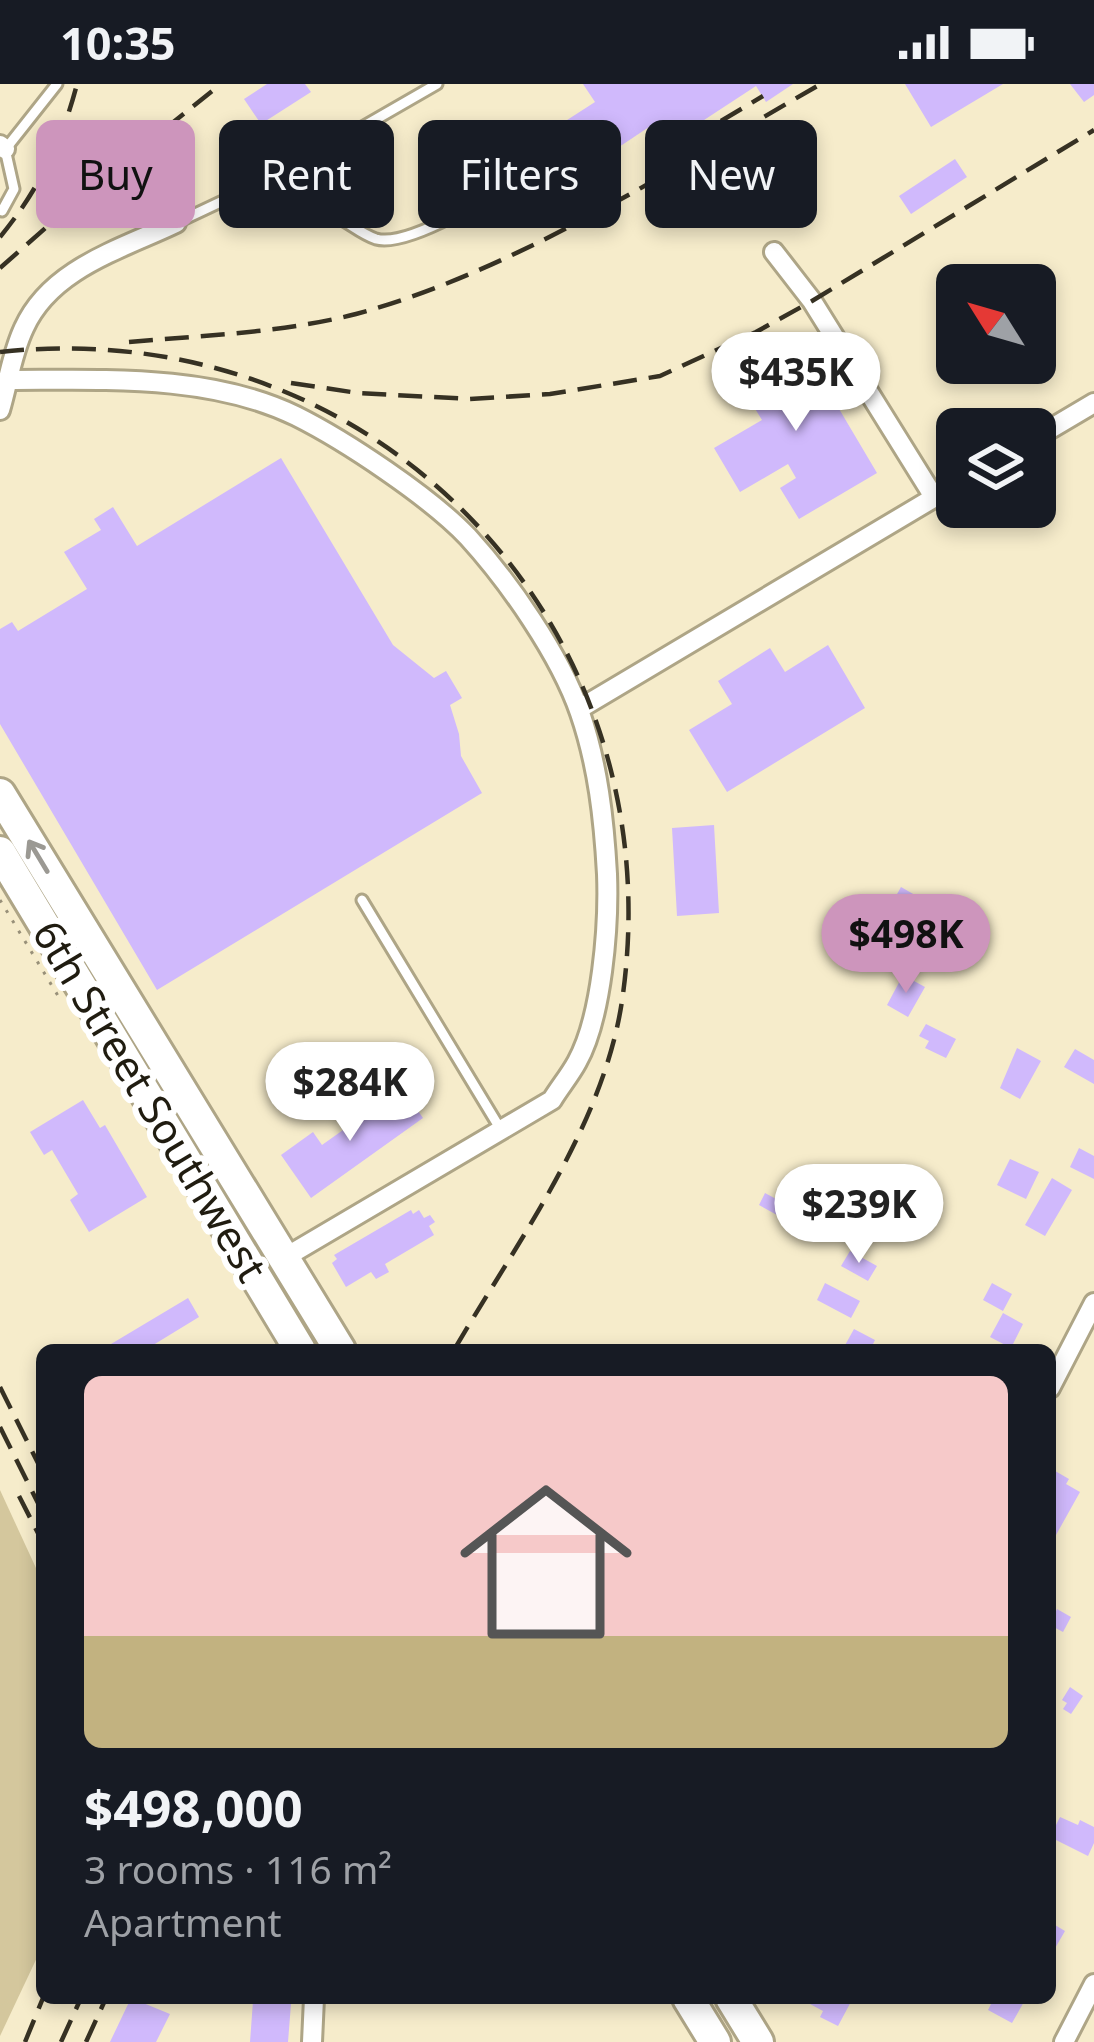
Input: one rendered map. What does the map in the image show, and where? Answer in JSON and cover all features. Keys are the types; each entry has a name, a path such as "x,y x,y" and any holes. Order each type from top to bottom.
{"main road":[{"name":"6th Street Southwest","path":"0,794 336,1344"},
{"name":"6th Street Southwest","path":"0,852 296,1344"},
{"path":"692,2004 713,2040"},
{"path":"736,2004 758,2042"}],"street":[{"path":"0,410 26,322 48,291 80,268 165,228"},
{"path":"579,710 934,497 812,301 774,252"},
{"path":"9,380 155,382 214,392 295,416 385,472 466,535 542,640 579,710 601,804 608,909 604,960 580,1058 552,1100 284,1258"},
{"path":"1056,426 1094,403"},
{"path":"1056,1377 1094,1304"},
{"path":"1064,2042 1094,1984"},
{"path":"313,2042 314,2004"},
{"path":"713,2040 729,2004"}],"lane":[{"path":"2,211 14,189 2,150 57,84"},
{"path":"372,120 437,84"},
{"path":"355,228 390,241 428,228"},
{"path":"362,900 501,1130"}],"shaded area":[{"path":"0,1490 36,1568 36,1960 0,2036"}],"building":[{"path":"267,84 305,84 311,92 267,120 258,120 244,99"},
{"path":"583,84 793,84 766,102 756,86 704,120 645,120 645,130 621,146 621,120 567,120 595,102"},
{"path":"905,84 1003,84 931,127"},
{"path":"1070,84 1094,84 1094,95 1084,102"},
{"path":"955,159 967,177 911,214 899,196"},
{"path":"785,332 797,352 803,348 877,473 799,519 780,488 796,478 788,464 740,492 714,448 762,420 741,386 775,366 761,343"},
{"path":"281,458 393,645 434,678 446,671 462,698 450,705 461,756 482,793 157,990 0,724 0,629 12,622 18,631 87,589 64,552 101,530 94,519 113,507 137,546"},
{"path":"828,645 865,708 727,792 689,730 732,704 718,681 770,648 785,672"},
{"path":"714,825 719,913 677,916 672,828"},
{"path":"901,887 922,899 914,915 892,903"},
{"path":"936,900 962,908 949,929 927,914"},
{"path":"908,923 944,945 932,965 896,943"},
{"path":"903,975 925,987 908,1017 887,1005"},
{"path":"926,1024 956,1039 946,1058 925,1048 929,1041 919,1036"},
{"path":"1017,1048 1041,1061 1020,1099 1000,1088"},
{"path":"1075,1049 1094,1060 1094,1084 1064,1067"},
{"path":"402,1088 423,1118 311,1198 281,1155 313,1132 322,1145"},
{"path":"83,1100 100,1128 105,1125 147,1197 89,1232 70,1200 78,1194 52,1150 44,1155 30,1132"},
{"path":"1079,1148 1094,1156 1094,1179 1070,1167"},
{"path":"1010,1159 1039,1172 1026,1199 997,1185"},
{"path":"1052,1178 1072,1190 1045,1236 1025,1225"},
{"path":"765,1193 804,1214 797,1226 759,1205"},
{"path":"883,1206 914,1225 906,1239 884,1225 874,1242 865,1236"},
{"path":"411,1210 413,1214 419,1210 424,1218 430,1215 434,1235 385,1264 389,1272 376,1279 371,1272 346,1287 332,1263 337,1259 334,1255"},
{"path":"850,1251 877,1266 868,1281 841,1266"},
{"path":"825,1283 860,1301 851,1318 817,1300"},
{"path":"992,1283 1012,1294 1003,1311 983,1300"},
{"path":"188,1298 199,1317 155,1344 111,1344"},
{"path":"1003,1313 1023,1324 1013,1344 990,1337"},
{"path":"854,1329 875,1340 873,1344 846,1344"},
{"path":"1056,1471 1080,1492 1056,1535"},
{"path":"1056,1611 1071,1617 1063,1632 1056,1628"},
{"path":"1070,1687 1083,1696 1071,1714 1063,1709 1067,1703 1062,1700"},
{"path":"1060,1817 1094,1827 1088,1856 1056,1840"},
{"path":"1056,1926 1065,1931 1056,1947"},
{"path":"128,2004 146,2004 170,2014 156,2042 110,2042"},
{"path":"253,2004 291,2004 288,2042 250,2042"},
{"path":"810,2004 850,2004 838,2026 820,2017 823,2011"},
{"path":"991,2004 1023,2004 1012,2023 988,2010"}],"railway":[{"path":"0,237 47,165 77,84"},
{"path":"0,268 221,84"},
{"path":"129,342 300,325 416,295 536,244 821,84"},
{"path":"723,120 763,96"},
{"path":"291,383 358,393 470,399 550,394 660,376 812,301 1094,130"},
{"path":"0,352 137,353 264,384 377,441 473,521 549,620 601,736 627,864 622,1001 597,1094 577,1138 458,1344"},
{"path":"0,1387 36,1459"},
{"path":"0,1427 36,1499"},
{"path":"19,1496 36,1529"},
{"path":"25,2042 41,2004"},
{"path":"61,2042 78,2004"},
{"path":"86,2042 103,2004"}]}
